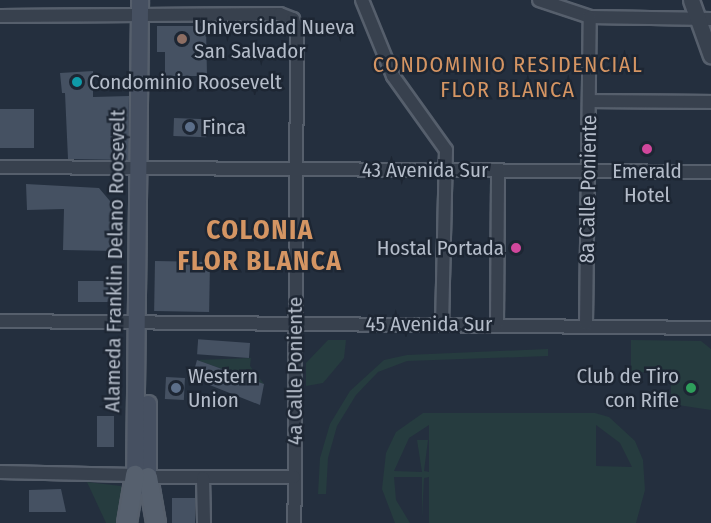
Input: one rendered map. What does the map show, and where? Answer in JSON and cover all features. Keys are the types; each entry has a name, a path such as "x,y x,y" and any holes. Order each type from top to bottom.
{"main road":[{"name":"Alameda Franklin Delano Roosevelt","path":"145,8 142,476 148,523"},
{"name":"Alameda Franklin Delano Roosevelt","path":"135,523 142,476"},
{"path":"127,523 142,476"},
{"path":"142,476 156,523"}],"street":[{"path":"362,0 393,76 446,150 442,324"},
{"path":"539,0 590,17 705,19"},
{"path":"691,0 705,19 711,56"},
{"path":"0,16 145,8"},
{"name":"4a Calle Poniente","path":"145,8 280,14 291,16 297,25 294,523"},
{"name":"8a Calle Poniente","path":"586,324 590,17"},
{"path":"589,100 711,102"},
{"name":"43 Avenida Sur","path":"0,167 711,172"},
{"path":"497,324 498,170"},
{"name":"45 Avenida Sur","path":"0,321 586,324 711,328"},
{"path":"0,472 203,478 294,477"},
{"path":"203,478 204,523"}],"green space":[{"path":"328,340 346,340 344,358 323,383 306,386 306,363"},
{"name":"Club de Tiro con Rifle","path":"631,340 701,341 711,349 711,410 671,404 671,373 631,372"},
{"path":"548,349 548,356 407,361 378,372 356,395 337,426 328,458 326,494 318,494 320,458 330,424 350,391 384,360 407,355"},
{"path":"251,358 250,366 264,384 197,360"},
{"path":"423,413 595,413 609,417 635,441 643,460 645,490 636,523 429,523 429,477 424,478 422,518 422,477 394,477 396,500 410,523 395,523 382,489 386,453 396,432","holes":["429,425 429,472 424,471 428,440 417,440 422,472 394,471 409,438","596,425 620,443 632,467 596,466"]},
{"path":"87,482 121,486 125,523 106,523"}],"building":[{"name":"Universidad Nueva San Salvador","path":"157,26 206,26 207,76 165,76 165,52 157,52"},
{"path":"93,71 93,97 129,96 128,160 68,159 65,93 62,93 60,73"},
{"path":"0,109 34,109 34,148 0,148"},
{"name":"Finca","path":"174,118 207,119 206,137 173,136"},
{"path":"26,184 99,188 115,207 117,251 63,250 64,209 27,210"},
{"path":"155,261 210,262 209,312 154,311"},
{"path":"78,281 112,281 112,302 78,302"},
{"path":"198,339 250,343 249,358 197,354"},
{"path":"197,360 264,384 260,405 192,378"},
{"name":"Western Union","path":"166,377 185,378 184,400 165,399"},
{"path":"97,416 114,416 114,447 97,447"},
{"path":"61,489 66,512 29,512 29,490"},
{"path":"172,498 195,498 195,523 172,523"}],"place":[{"name":"Universidad Nueva San Salvador","path":"182,39"},
{"name":"Condominio Roosevelt","path":"77,82"},
{"name":"Finca","path":"190,127"},
{"name":"Emerald Hotel","path":"647,149"},
{"name":"Hostal Portada","path":"516,248"},
{"name":"Western Union","path":"176,388"},
{"name":"Club de Tiro con Rifle","path":"691,388"}],"district":[{"name":"CONDOMINIO RESIDENCIAL FLOR BLANCA","path":"508,76"},
{"name":"COLONIA FLOR BLANCA","path":"260,246"}]}
